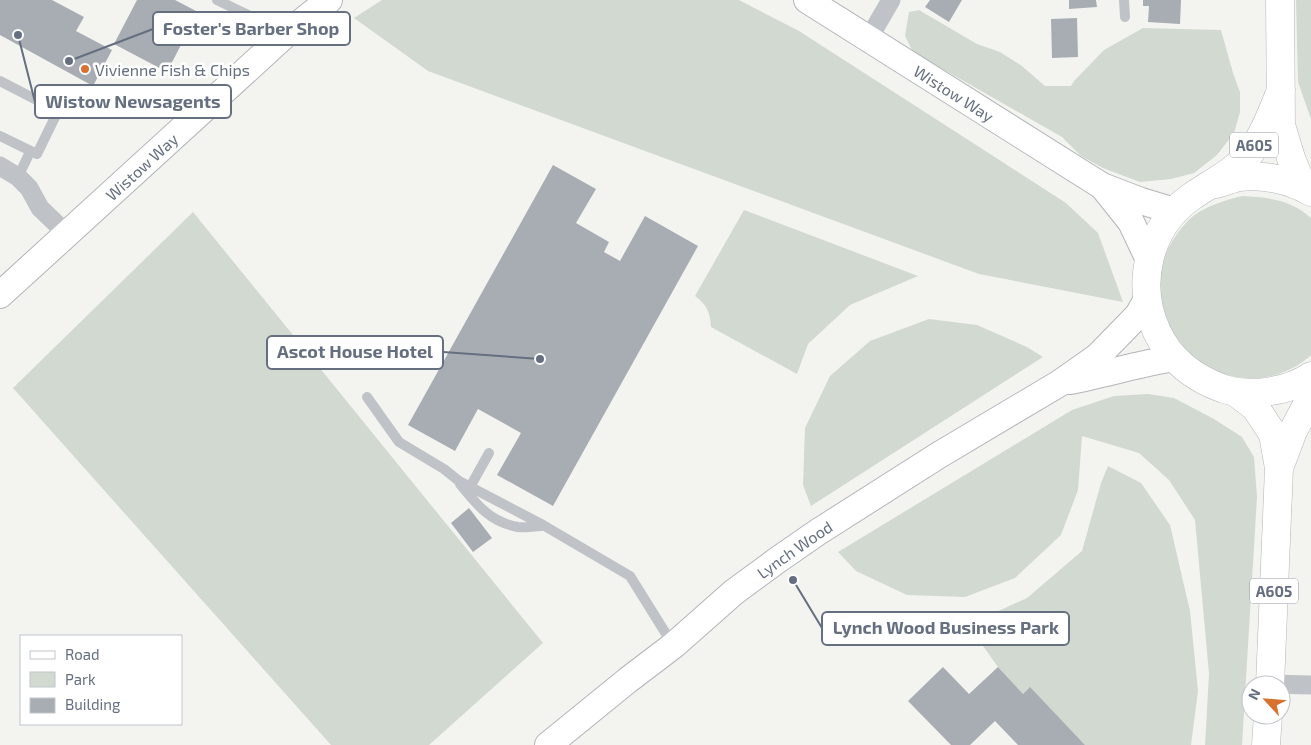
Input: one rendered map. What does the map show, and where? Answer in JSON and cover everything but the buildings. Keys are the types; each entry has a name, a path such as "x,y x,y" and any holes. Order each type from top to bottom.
{"main road":[{"name":"A605","path":"1280,0 1281,125 1291,158 1307,190"},
{"name":"A605","path":"1208,186 1244,160 1266,127 1281,90"},
{"path":"1307,190 1264,177 1240,177 1208,186 1190,197 1174,211 1163,226 1154,242 1146,279 1147,298 1152,320 1161,340 1174,358 1188,371 1213,385 1235,392 1276,391 1303,382 1311,376"},
{"name":"A605","path":"1235,392 1255,406 1273,434 1279,468 1270,675"},
{"name":"A605","path":"1279,468 1292,432 1311,397"},
{"path":"1266,745 1267,725"}],"street":[{"name":"Wistow Way","path":"0,294 284,35 329,0"},
{"name":"Wistow Way","path":"807,0 1102,186 1174,211"},
{"path":"868,38 891,0"},
{"path":"0,166 18,177 29,188 40,208 66,234"},
{"name":"Wistow Way","path":"1102,186 1131,222 1149,260"},
{"name":"Lynch Wood","path":"548,745 628,680 674,646 734,592 818,532 1060,383 1097,357 1138,316 1147,298"},
{"name":"Lynch Wood","path":"1060,383 1174,358"},
{"path":"1291,685 1311,685"}],"lane":[{"path":"217,0 284,35"},
{"path":"1124,0 1125,17"},
{"path":"0,81 58,111 37,154 0,136"},
{"path":"18,177 30,152"},
{"path":"367,398 399,442 444,469 458,481 479,508 495,519 519,527 542,526"},
{"path":"470,487 489,453"},
{"path":"458,481 630,576 674,646"}],"green space":[{"path":"382,0 739,0 799,31 1066,203 1098,233 1123,302 979,274 428,71 354,18"},
{"path":"1296,0 1311,0 1311,119 1298,82"},
{"path":"919,10 977,44 1000,52 1022,66 1045,86 1071,86 1104,50 1143,28 1221,30 1240,92 1240,112 1234,133 1217,155 1194,173 1171,179 1140,182 1103,168 1081,156 1062,137 913,52 905,36 909,12"},
{"path":"1242,196 1261,197 1287,203 1311,218 1311,355 1287,371 1260,378 1234,376 1210,368 1190,354 1174,335 1163,313 1159,289 1162,264 1173,240 1185,224 1195,214 1204,209"},
{"path":"744,210 918,276 850,305 808,344 797,374 711,327 707,309 695,296"},
{"path":"193,212 543,643 429,745 331,745 13,388"},
{"path":"929,319 977,325 1027,347 1043,357 811,506 803,485 805,428 830,376 870,341"},
{"path":"1148,394 1174,398 1214,419 1242,437 1254,457 1257,497 1246,675 1241,675 1242,745 1205,745 1209,674 1195,520 1169,480 1139,453 1082,436 1078,490 1061,535 1015,578 965,597 907,595 856,571 838,552 1072,410 1114,396"},
{"path":"1108,466 1141,483 1170,525 1190,611 1198,691 1191,745 1085,745 1030,688 1023,694 998,667 968,625 1027,598 1082,551 1101,483"}],"place":[{"name":"Wistow Newsagents","path":"18,35"},
{"name":"Foster's Barber Shop","path":"69,61"},
{"name":"Vivienne Fish & Chips","path":"85,69"},
{"name":"Ascot House Hotel","path":"540,359"},
{"name":"Lynch Wood Business Park","path":"793,580"}]}
